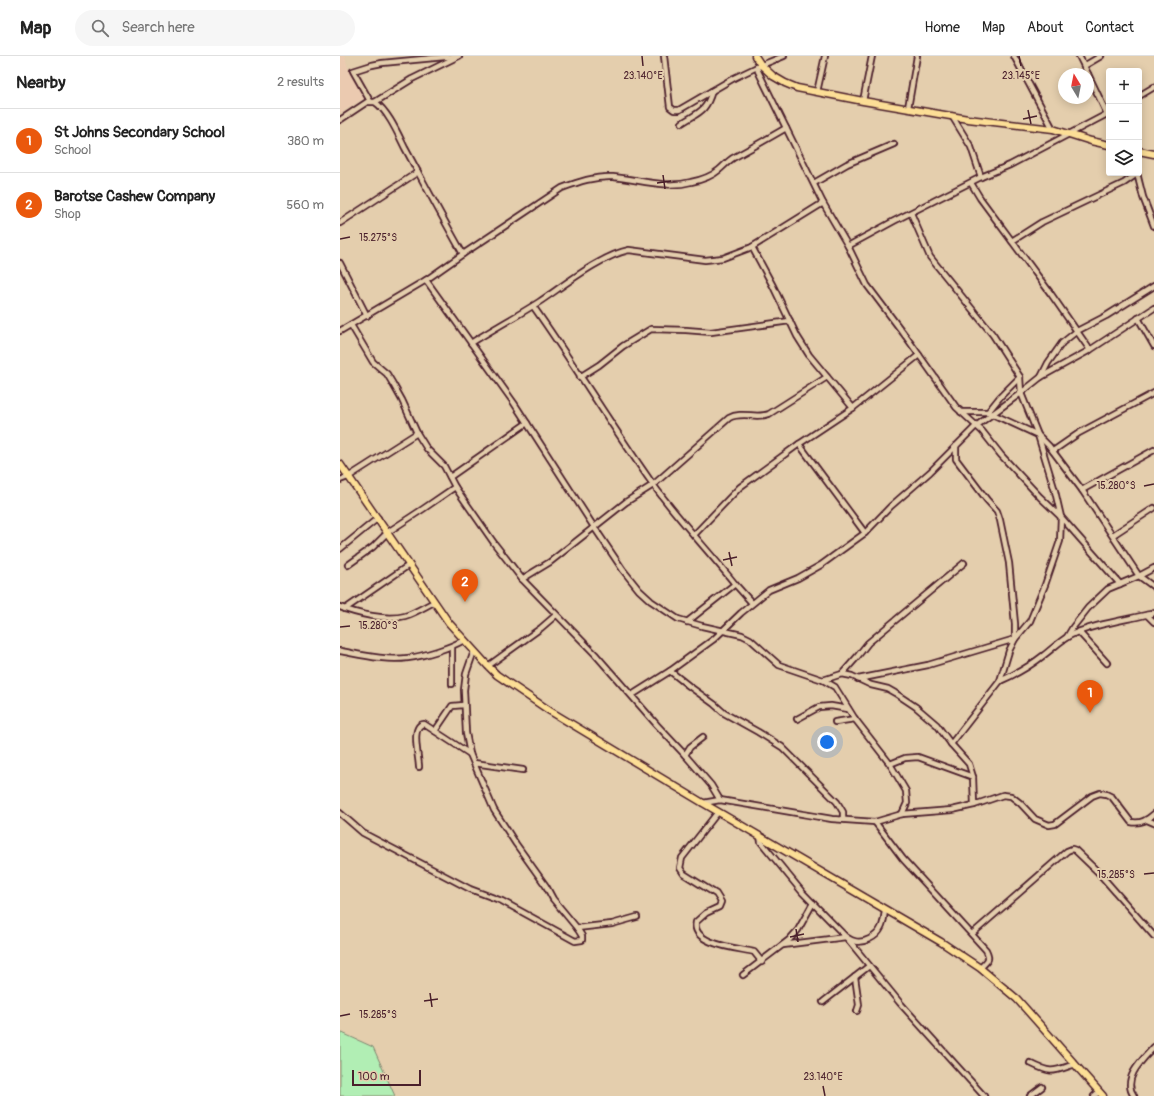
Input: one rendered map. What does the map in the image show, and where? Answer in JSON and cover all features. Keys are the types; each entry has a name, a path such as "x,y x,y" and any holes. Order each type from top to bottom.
{"main road":[{"path":"755,56 759,66 785,84 797,88 863,101 989,122 1053,129 1106,144"},
{"path":"1142,152 1154,154"},
{"path":"340,464 388,532 449,624 488,666 524,694 550,711 718,812 941,942 980,968 1017,999 1075,1064 1099,1095"}],"street":[{"path":"455,56 382,63 353,72 373,101 381,106 463,254"},
{"path":"340,120 363,105 459,56"},
{"path":"664,56 670,109 674,110 679,110 734,78 784,56"},
{"path":"817,92 825,56"},
{"path":"863,101 872,56"},
{"path":"908,108 917,56"},
{"path":"1014,56 1053,129"},
{"path":"1079,56 1084,66 1101,56"},
{"path":"759,66 786,128 823,203 848,246 867,285 956,407 982,431 1001,455 1030,487 1061,517 1120,584"},
{"path":"1094,86 1106,110"},
{"path":"1142,94 1154,87"},
{"path":"682,123 704,110 712,91"},
{"path":"848,246 894,221 981,177 1010,165 1106,115"},
{"path":"952,116 971,147 981,177"},
{"path":"340,331 426,280 562,188 578,182 601,177 674,184 691,182 704,178 718,171 732,159 786,128"},
{"path":"814,183 847,164 894,144"},
{"path":"340,223 418,172"},
{"path":"1012,242 1042,222 1124,183 1133,176"},
{"path":"1138,176 1143,197 1154,226"},
{"path":"971,183 1012,242 1052,294 1090,350"},
{"path":"470,342 532,306 600,262 620,252 629,250 705,260 723,258 752,247 823,203"},
{"path":"911,213 930,257 993,335 1020,377 1021,393 1038,435 1055,491 1061,517 1060,541 1030,621 1015,639 1009,651 1000,681 951,744"},
{"path":"752,247 797,336 827,377 853,408"},
{"path":"340,263 367,316"},
{"path":"426,280 514,403 594,527 623,570 639,590 651,602 678,619 742,635 750,639 779,665 823,680 834,688 855,719 890,764 906,791 907,803 902,814"},
{"path":"1041,377 1048,363 1062,343 1077,331 1106,316 1154,286"},
{"path":"532,306 561,346 580,377 653,485 752,603"},
{"path":"632,695 670,671 714,639 752,603 775,586 798,578 821,565 865,533 891,506 976,426 994,414 1041,377 1090,350 1154,308"},
{"path":"1138,318 1154,346"},
{"path":"580,377 623,346 651,329 711,332 790,321"},
{"path":"351,325 373,362 387,374 402,400 417,433 427,449 444,466 454,487 494,543 522,579 632,695 657,725 685,754 711,785 720,800"},
{"path":"694,535 740,487 799,444 853,408 919,355"},
{"path":"522,579 550,562 626,502 653,485 729,418 738,415 752,414 760,416 769,414 827,377"},
{"path":"988,412 1000,397 1020,377"},
{"path":"1053,451 1079,433 1154,393"},
{"path":"961,412 988,412 1038,435 1053,451 1082,490 1139,576 1154,587"},
{"path":"450,477 527,423"},
{"path":"340,480 348,477 417,433"},
{"path":"799,444 865,533"},
{"path":"956,446 956,459 997,511 1000,520 1012,587 1015,639"},
{"path":"1082,490 1154,450"},
{"path":"348,565 373,547 388,532 454,487"},
{"path":"1113,535 1154,508"},
{"path":"340,549 378,518"},
{"path":"842,674 858,657 868,643 964,563"},
{"path":"342,608 409,565"},
{"path":"1067,637 1088,608 1108,589 1154,568"},
{"path":"687,622 735,584"},
{"path":"342,608 380,617 394,618 407,616 434,602"},
{"path":"1000,681 1018,674 1029,667 1067,637 1118,621 1154,614"},
{"path":"488,666 541,628 556,615"},
{"path":"1147,615 1154,622"},
{"path":"1079,632 1108,663"},
{"path":"858,679 928,665 1015,639"},
{"path":"340,651 372,657 408,658 452,647 464,640"},
{"path":"452,647 452,684"},
{"path":"340,813 363,833 470,889 502,901 575,941 582,940 582,936 577,928 553,899 546,886 494,810 470,754 466,733 464,690 466,674 474,651"},
{"path":"670,671 724,713 782,747 837,802 843,812 843,819"},
{"path":"823,680 842,674 852,676 895,693 937,724 951,744 969,764 973,777 974,805"},
{"path":"435,731 452,706 464,705"},
{"path":"797,719 819,707 831,706 848,709"},
{"path":"835,722 855,719"},
{"path":"419,767 416,734 420,724 424,724 470,754"},
{"path":"685,754 690,747 703,737"},
{"path":"890,764 905,758 918,757 973,777"},
{"path":"474,763 523,770"},
{"path":"703,803 720,800 843,819 875,822 902,814 952,810 974,805 1002,795 1010,796 1020,803 1035,819 1049,825 1055,824 1092,796 1100,793 1112,797 1131,822 1140,823 1147,820 1154,814"},
{"path":"718,812 682,858 680,864 680,868 684,874 716,894 720,902 719,907 706,913 696,922 696,931 699,935 715,944 754,952 758,955 762,962"},
{"path":"1147,820 1154,823"},
{"path":"875,822 903,859 986,950 989,956 980,968"},
{"path":"760,836 761,842 803,893 846,937 900,1003 984,1096"},
{"path":"972,934 1067,851 1072,849 1098,872 1154,936"},
{"path":"743,975 783,945 798,930 813,903"},
{"path":"783,945 846,937 858,942 868,940 879,933 886,910"},
{"path":"577,928 605,926 637,917"},
{"path":"823,1002 870,966"},
{"path":"855,977 859,1005 857,1011"},
{"path":"1134,1096 1129,1088 1131,1077 1142,1060 1154,1047"},
{"path":"1030,1062 1042,1069 1050,1071 1075,1064"},
{"path":"1030,1096 1042,1088"}],"shaded area":[{"path":"340,56 345,56 349,72 366,97 340,113"}],"green space":[{"path":"340,1032 373,1047 395,1096 340,1096"}],"place":[{"name":"Barotse Cashew Company","path":"465,602"},
{"name":"St Johns Secondary School","path":"1090,713"}]}
